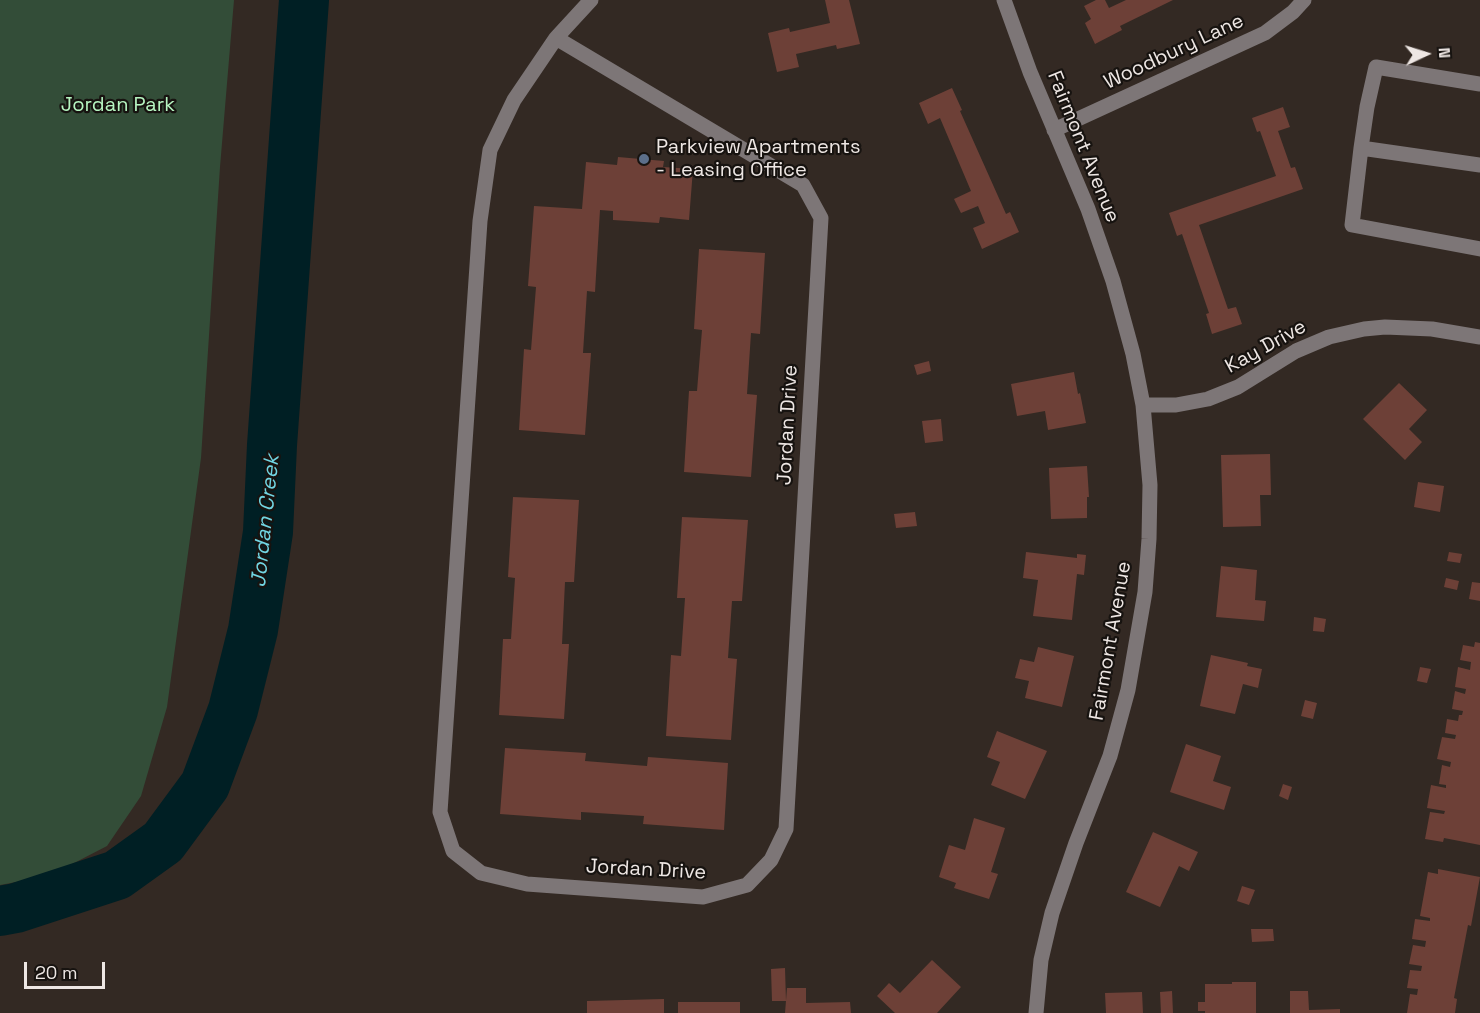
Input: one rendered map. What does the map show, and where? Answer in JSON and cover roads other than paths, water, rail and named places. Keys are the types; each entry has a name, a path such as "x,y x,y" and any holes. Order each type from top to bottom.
{"street":[{"name":"Jordan Drive","path":"556,38 803,185 820,218 786,829 771,860 747,885 703,897 527,884 481,873 453,851 440,812 479,233 490,150 514,100 556,38 591,0"},
{"name":"Fairmont Avenue","path":"1004,0 1054,130 1088,209 1113,281 1133,354 1143,405 1150,485 1145,592 1128,690 1110,756 1052,913 1041,960 1036,1013"},
{"name":"Woodbury Lane","path":"1054,130 1265,33 1293,12 1304,0"},
{"path":"1480,84 1376,67 1367,107 1352,225 1480,249"},
{"path":"1361,148 1480,165"},
{"name":"Kay Drive","path":"1143,405 1176,405 1208,399 1238,387 1296,351 1329,337 1364,329 1385,327 1432,329 1480,338"}],"waterway":[{"name":"Jordan Creek","path":"0,911 16,908 117,875 163,842 205,785 233,710 253,630 268,532 272,445 304,0"}],"place":[{"name":"Parkview Apartments - Leasing Office","path":"644,159"}],"park label":[{"name":"Jordan Park","path":"118,106"}]}
